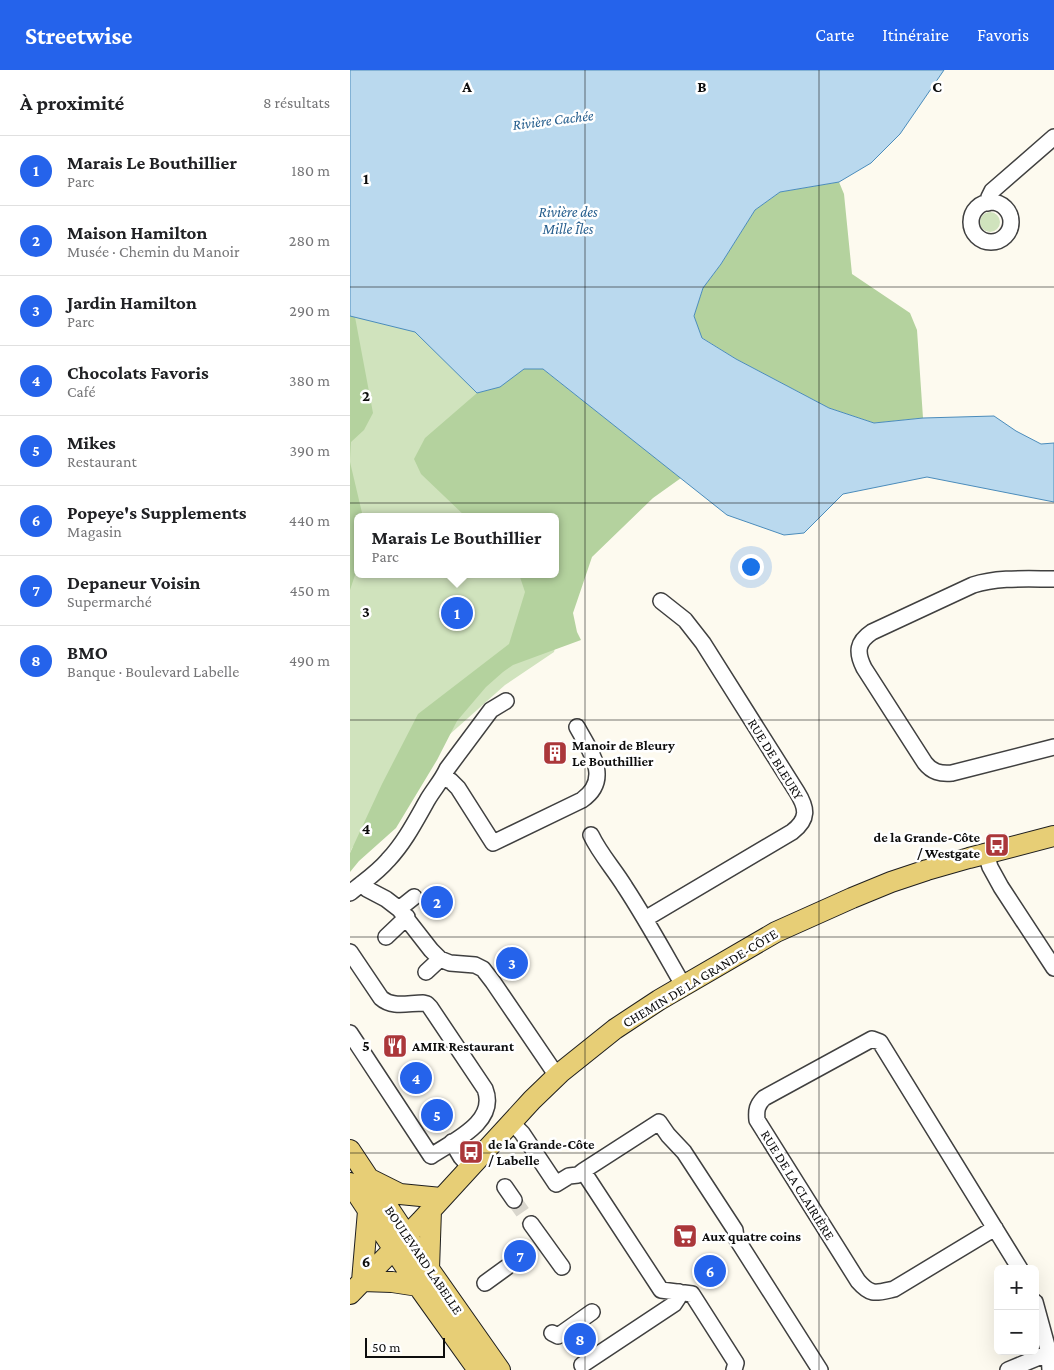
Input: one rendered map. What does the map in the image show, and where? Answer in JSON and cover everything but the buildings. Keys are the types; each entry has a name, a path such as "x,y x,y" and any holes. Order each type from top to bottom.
{"main road":[{"name":"CHEMIN DE LA GRANDE-CÔTE","path":"356,1288 511,1122 557,1076 615,1029 683,985 776,932 852,898 903,878 1054,836"},
{"name":"BOULEVARD LABELLE","path":"350,1150 368,1211 429,1269 500,1370"},
{"name":"BOULEVARD LABELLE","path":"359,1180 400,1242 418,1286 478,1370"},
{"path":"359,1180 436,1204 429,1269"},
{"path":"368,1211 356,1288 392,1282 418,1286"}],"street":[{"path":"988,203 992,190 1054,137"},
{"path":"1054,579 997,580 973,585 872,632 863,640 859,656 864,668 925,763 935,772 952,773 1054,747"},
{"name":"RUE DE BLEURY","path":"645,919 792,832 801,824 805,810 797,792 703,643 685,620 662,600"},
{"path":"506,700 490,710 447,769 451,781 458,788 493,843 582,800 591,793 596,782 597,768 577,727"},
{"path":"356,889 380,868 422,822 436,786 450,776"},
{"path":"591,835 600,852 621,880 645,919 683,985"},
{"path":"986,854 990,867 1001,887 1054,968"},
{"path":"356,889 367,890 386,899 403,913 431,950 440,958 450,963 472,964 483,970 557,1076"},
{"path":"386,937 414,897"},
{"path":"350,952 381,998 386,1002 394,1004 422,1003 430,1007 485,1089 488,1101 484,1115 476,1125 430,1156 355,1052 350,1033"},
{"path":"426,972 440,958"},
{"name":"RUE DE LA CLAIRIÈRE","path":"995,1228 894,1290 876,1293 866,1289 858,1281 757,1120 756,1111 759,1104 764,1098 872,1039 880,1042 995,1228 1018,1265"},
{"path":"511,1122 522,1133 556,1184 569,1176 578,1175 583,1172 659,1122 684,1152 735,1230 736,1238 820,1370"},
{"path":"452,1142 470,1167"},
{"path":"583,1172 661,1290 692,1294 736,1363 734,1370"},
{"path":"505,1187 514,1200"},
{"path":"531,1224 562,1267"},
{"path":"485,1283 507,1267"},
{"path":"580,1368 614,1343 674,1304 679,1292"},
{"path":"1037,1310 1049,1353 1050,1370"},
{"path":"552,1333 558,1336 592,1312"},
{"path":"1008,1370 1049,1353"}],"green space":[{"path":"839,182 844,194 852,274 910,313 917,330 923,418 874,423 829,408 736,359 701,337 694,316 703,288 721,264 755,210 780,192"},
{"path":"990,212 997,215 1000,222 997,229 990,232 983,229 980,222 983,215"},
{"path":"350,315 394,323 550,377 572,575 554,652 505,685 449,735 352,848 350,853"},
{"path":"350,316 355,317 373,413 364,430 351,442 350,459"},
{"path":"524,369 543,369 681,478 653,498 592,557 573,613 577,632 581,640 513,665 486,687 457,721 437,760 396,828 359,861 350,872 350,853 382,784 418,714 509,644 525,592 520,578 559,578 559,513 462,513 421,474 414,459 425,438 477,393 500,387"},
{"path":"350,462 362,513 354,513 354,578 350,590"}],"water":[{"name":"Rivière des Mille Îles","path":"350,70 944,70 900,134 871,163 839,182 780,192 755,210 721,264 703,288 694,316 702,338 736,359 829,408 874,423 923,418 994,416 1016,431 1041,444 1054,443 1054,502 927,477 843,494 804,533 784,535 727,515 543,369 524,369 500,387 477,393 415,332 350,316"}],"tunnel":[{"path":"514,1200 531,1224"}],"place":[{"name":"Marais Le Bouthillier","path":"457,613"},
{"name":"Manoir de Bleury Le Bouthillier","path":"555,753"},
{"name":"de la Grande-Côte / Westgate","path":"997,845"},
{"name":"Maison Hamilton","path":"437,902"},
{"name":"Jardin Hamilton","path":"512,963"},
{"name":"AMIR Restaurant","path":"395,1046"},
{"name":"Chocolats Favoris","path":"416,1078"},
{"name":"Mikes","path":"437,1115"},
{"name":"de la Grande-Côte / Labelle","path":"471,1152"},
{"name":"Aux quatre coins","path":"685,1236"},
{"name":"Depaneur Voisin","path":"520,1256"},
{"name":"Popeye's Supplements","path":"710,1271"},
{"name":"BMO","path":"580,1339"}],"water label":[{"name":"Rivière Cachée","path":"553,120"}]}
